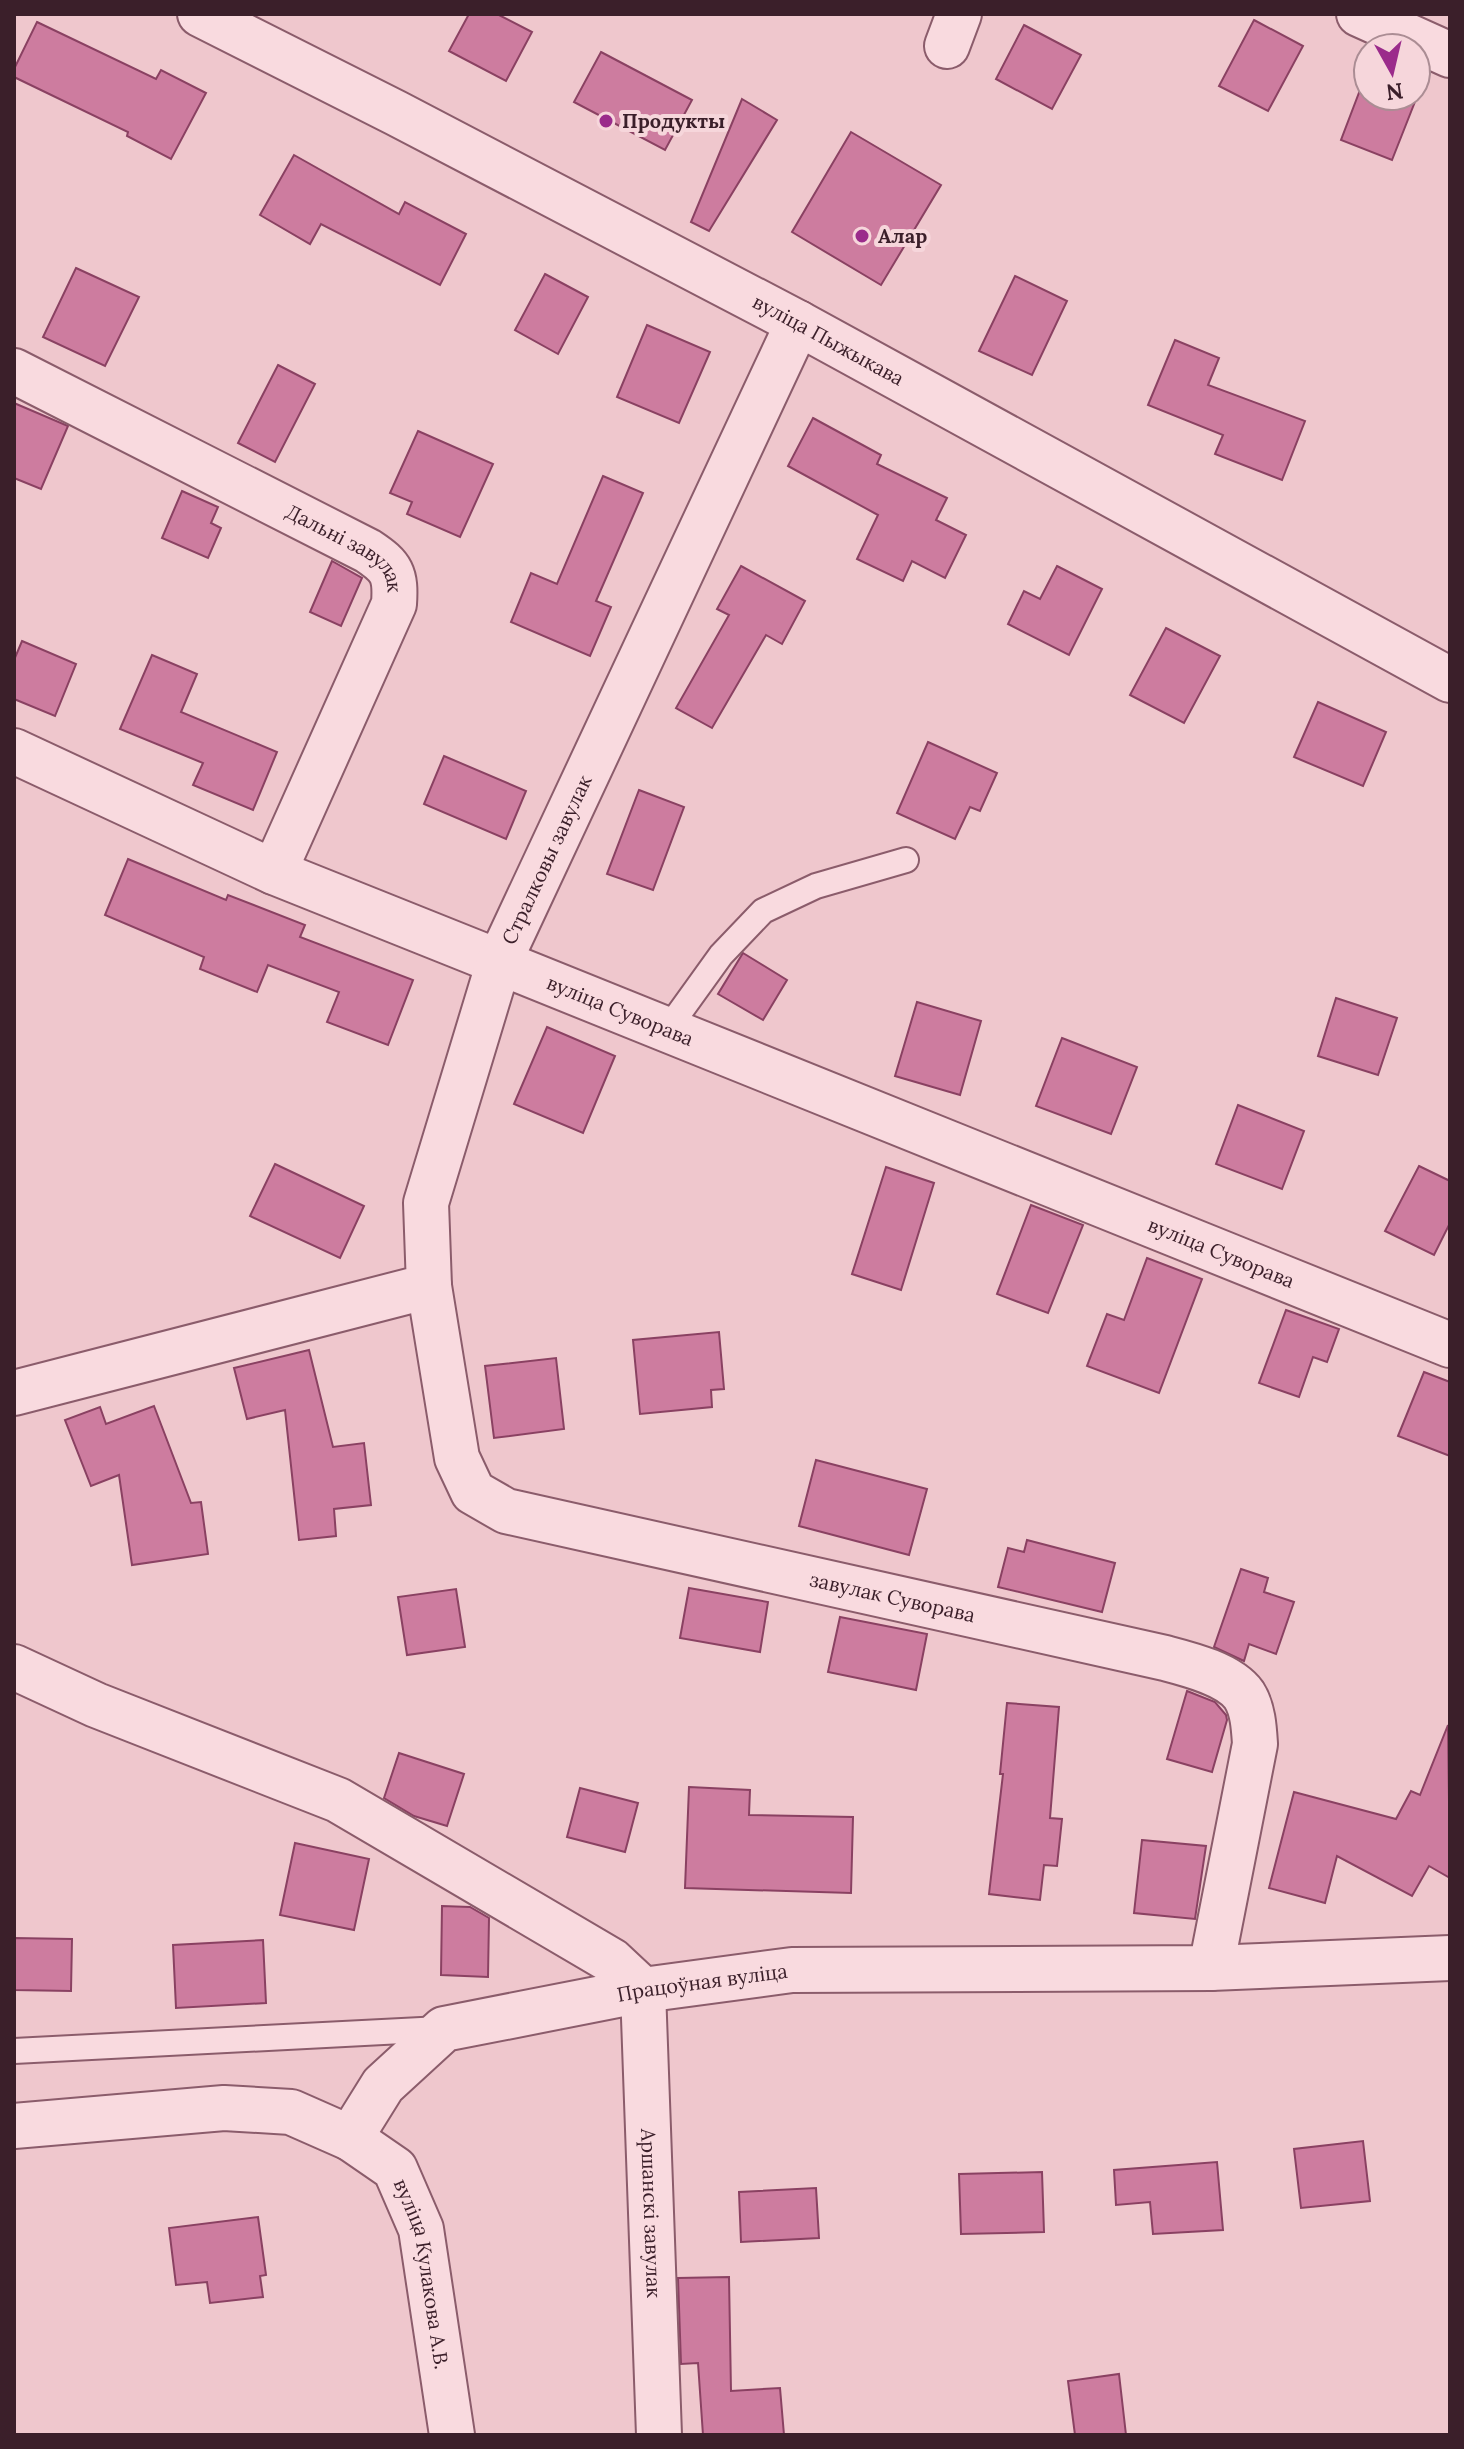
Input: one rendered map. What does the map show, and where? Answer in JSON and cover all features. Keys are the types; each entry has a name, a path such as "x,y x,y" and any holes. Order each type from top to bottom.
{"street":[{"name":"вуліца Пыжыкава","path":"200,14 798,323 1450,680"},
{"path":"1359,14 1450,55"},
{"name":"Стралковы завулак","path":"14,751 274,872 499,962 798,323"},
{"name":"Дальні завулак","path":"14,371 388,564 396,584 394,604 274,872"},
{"path":"14,1393 429,1286 426,1203 499,962"},
{"name":"вуліца Суворава","path":"499,962 1450,1345"},
{"name":"завулак Суворава","path":"429,1286 457,1458 473,1492 506,1511 1165,1658 1211,1671 1243,1694 1253,1718 1255,1744 1211,1968"},
{"path":"14,1667 96,1705 338,1800 612,1961 643,1990"},
{"name":"Працоўная вуліца","path":"444,2029 643,1990 792,1970 1211,1968 1450,1958"},
{"name":"Аршанскі завулак","path":"643,1990 659,2435"},
{"path":"14,2126 224,2108 291,2112 350,2138 383,2085 444,2029"},
{"name":"вуліца Кулакова А.В.","path":"350,2138 395,2169 421,2229 452,2435"}],"lane":[{"path":"667,1030 721,955 763,911 816,886 906,860"},
{"path":"14,2051 444,2029"}],"building":[{"path":"469,14 497,14 532,32 506,81 449,51"},
{"path":"1254,20 1303,46 1268,111 1219,86"},
{"path":"37,22 156,79 161,70 206,93 171,159 127,136 128,132 14,77 14,69"},
{"path":"1024,25 1081,55 1052,109 996,79"},
{"path":"601,52 692,100 665,150 574,102"},
{"path":"742,99 777,120 709,231 691,222"},
{"path":"1352,111 1411,112 1392,160 1341,140"},
{"path":"851,132 941,185 881,285 792,232"},
{"path":"294,155 399,214 405,202 466,234 440,285 321,224 310,244 260,215"},
{"path":"76,268 139,297 105,366 43,337"},
{"path":"545,274 588,297 558,354 515,330"},
{"path":"1015,276 1067,301 1032,375 979,351"},
{"path":"647,325 710,352 679,423 617,397"},
{"path":"1175,340 1219,358 1208,385 1305,421 1282,480 1215,454 1223,435 1148,405"},
{"path":"278,365 315,384 275,462 238,443"},
{"path":"14,403 68,426 41,489 14,478"},
{"path":"813,418 881,455 877,464 947,498 936,520 966,535 945,578 912,561 903,581 857,559 878,515 788,466"},
{"path":"418,431 493,464 460,537 407,514 412,502 390,493"},
{"path":"603,476 643,493 596,601 611,607 590,656 511,622 531,573 557,584"},
{"path":"182,491 218,507 211,523 221,528 208,558 162,538"},
{"path":"332,561 362,578 341,626 310,612"},
{"path":"741,566 805,601 782,644 766,635 712,728 676,708 729,615 717,609"},
{"path":"1057,566 1102,589 1069,655 1008,624 1024,591 1040,599"},
{"path":"1166,628 1220,656 1184,723 1130,695"},
{"path":"22,641 76,664 55,716 14,699 14,660"},
{"path":"152,655 197,674 181,712 277,752 253,810 193,785 203,763 120,729"},
{"path":"1318,702 1386,732 1363,786 1294,757"},
{"path":"928,742 997,773 980,811 970,807 955,839 897,813"},
{"path":"444,756 526,791 506,839 424,804"},
{"path":"639,790 684,807 653,890 607,874"},
{"path":"128,859 226,900 228,895 305,925 300,937 413,980 388,1045 327,1022 339,992 268,965 257,992 200,969 204,957 105,915"},
{"path":"743,953 787,980 763,1020 718,994"},
{"path":"1336,998 1397,1018 1378,1075 1318,1056"},
{"path":"917,1002 981,1021 960,1095 895,1076"},
{"path":"547,1027 615,1056 583,1133 514,1104"},
{"path":"1062,1038 1137,1067 1111,1134 1036,1106"},
{"path":"1238,1105 1304,1131 1282,1189 1216,1164"},
{"path":"275,1164 364,1206 340,1258 250,1216"},
{"path":"1419,1166 1450,1181 1450,1223 1434,1255 1385,1231"},
{"path":"886,1167 934,1183 901,1290 852,1274"},
{"path":"1031,1205 1083,1225 1048,1313 997,1294"},
{"path":"1147,1258 1202,1279 1159,1393 1087,1366 1107,1314 1124,1320"},
{"path":"1286,1310 1339,1329 1327,1362 1313,1357 1299,1397 1259,1383"},
{"path":"719,1332 724,1389 711,1390 712,1407 640,1414 633,1340"},
{"path":"309,1350 333,1447 364,1443 371,1505 334,1509 336,1536 299,1540 285,1410 247,1419 234,1368"},
{"path":"556,1358 564,1429 494,1438 485,1366"},
{"path":"1424,1372 1450,1382 1450,1456 1398,1436"},
{"path":"154,1406 191,1503 201,1502 208,1554 132,1565 119,1475 91,1486 65,1420 100,1407 106,1424"},
{"path":"816,1460 927,1489 909,1555 799,1526"},
{"path":"1027,1540 1115,1563 1102,1612 998,1587 1008,1548 1024,1552"},
{"path":"1241,1569 1268,1578 1264,1592 1294,1602 1276,1654 1249,1644 1244,1661 1214,1647"},
{"path":"689,1588 768,1602 760,1652 680,1638"},
{"path":"456,1589 465,1647 407,1655 398,1597"},
{"path":"840,1617 927,1634 916,1690 828,1672"},
{"path":"1187,1691 1215,1702 1226,1715 1212,1772 1167,1759"},
{"path":"1007,1703 1059,1707 1050,1818 1062,1819 1057,1866 1044,1865 1040,1900 989,1894 1003,1774 1000,1774"},
{"path":"1448,1725 1450,1878 1429,1866 1412,1896 1337,1856 1325,1903 1269,1888 1294,1792 1396,1819 1411,1791 1420,1795"},
{"path":"399,1753 464,1774 447,1826 414,1816 384,1798"},
{"path":"689,1787 750,1790 749,1815 853,1817 851,1893 685,1888"},
{"path":"580,1788 638,1803 625,1852 567,1837"},
{"path":"1142,1840 1206,1846 1195,1919 1134,1913"},
{"path":"295,1843 369,1859 354,1930 280,1915"},
{"path":"442,1906 470,1907 489,1918 488,1977 441,1975"},
{"path":"14,1938 72,1939 71,1991 14,1990"},
{"path":"263,1940 266,2003 176,2008 173,1945"},
{"path":"1363,2141 1370,2201 1301,2208 1294,2149"},
{"path":"1217,2162 1223,2230 1153,2234 1150,2202 1116,2205 1114,2170"},
{"path":"1042,2172 1044,2232 961,2234 959,2174"},
{"path":"816,2188 819,2238 741,2242 739,2192"},
{"path":"258,2217 266,2275 260,2276 263,2297 210,2303 207,2282 176,2285 169,2228"},
{"path":"729,2277 731,2391 780,2388 784,2435 703,2435 698,2363 681,2364 678,2278"},
{"path":"1119,2374 1126,2435 1075,2435 1068,2381"}],"place":[{"name":"Продукты","path":"606,121"},
{"name":"Алар","path":"862,236"}]}
